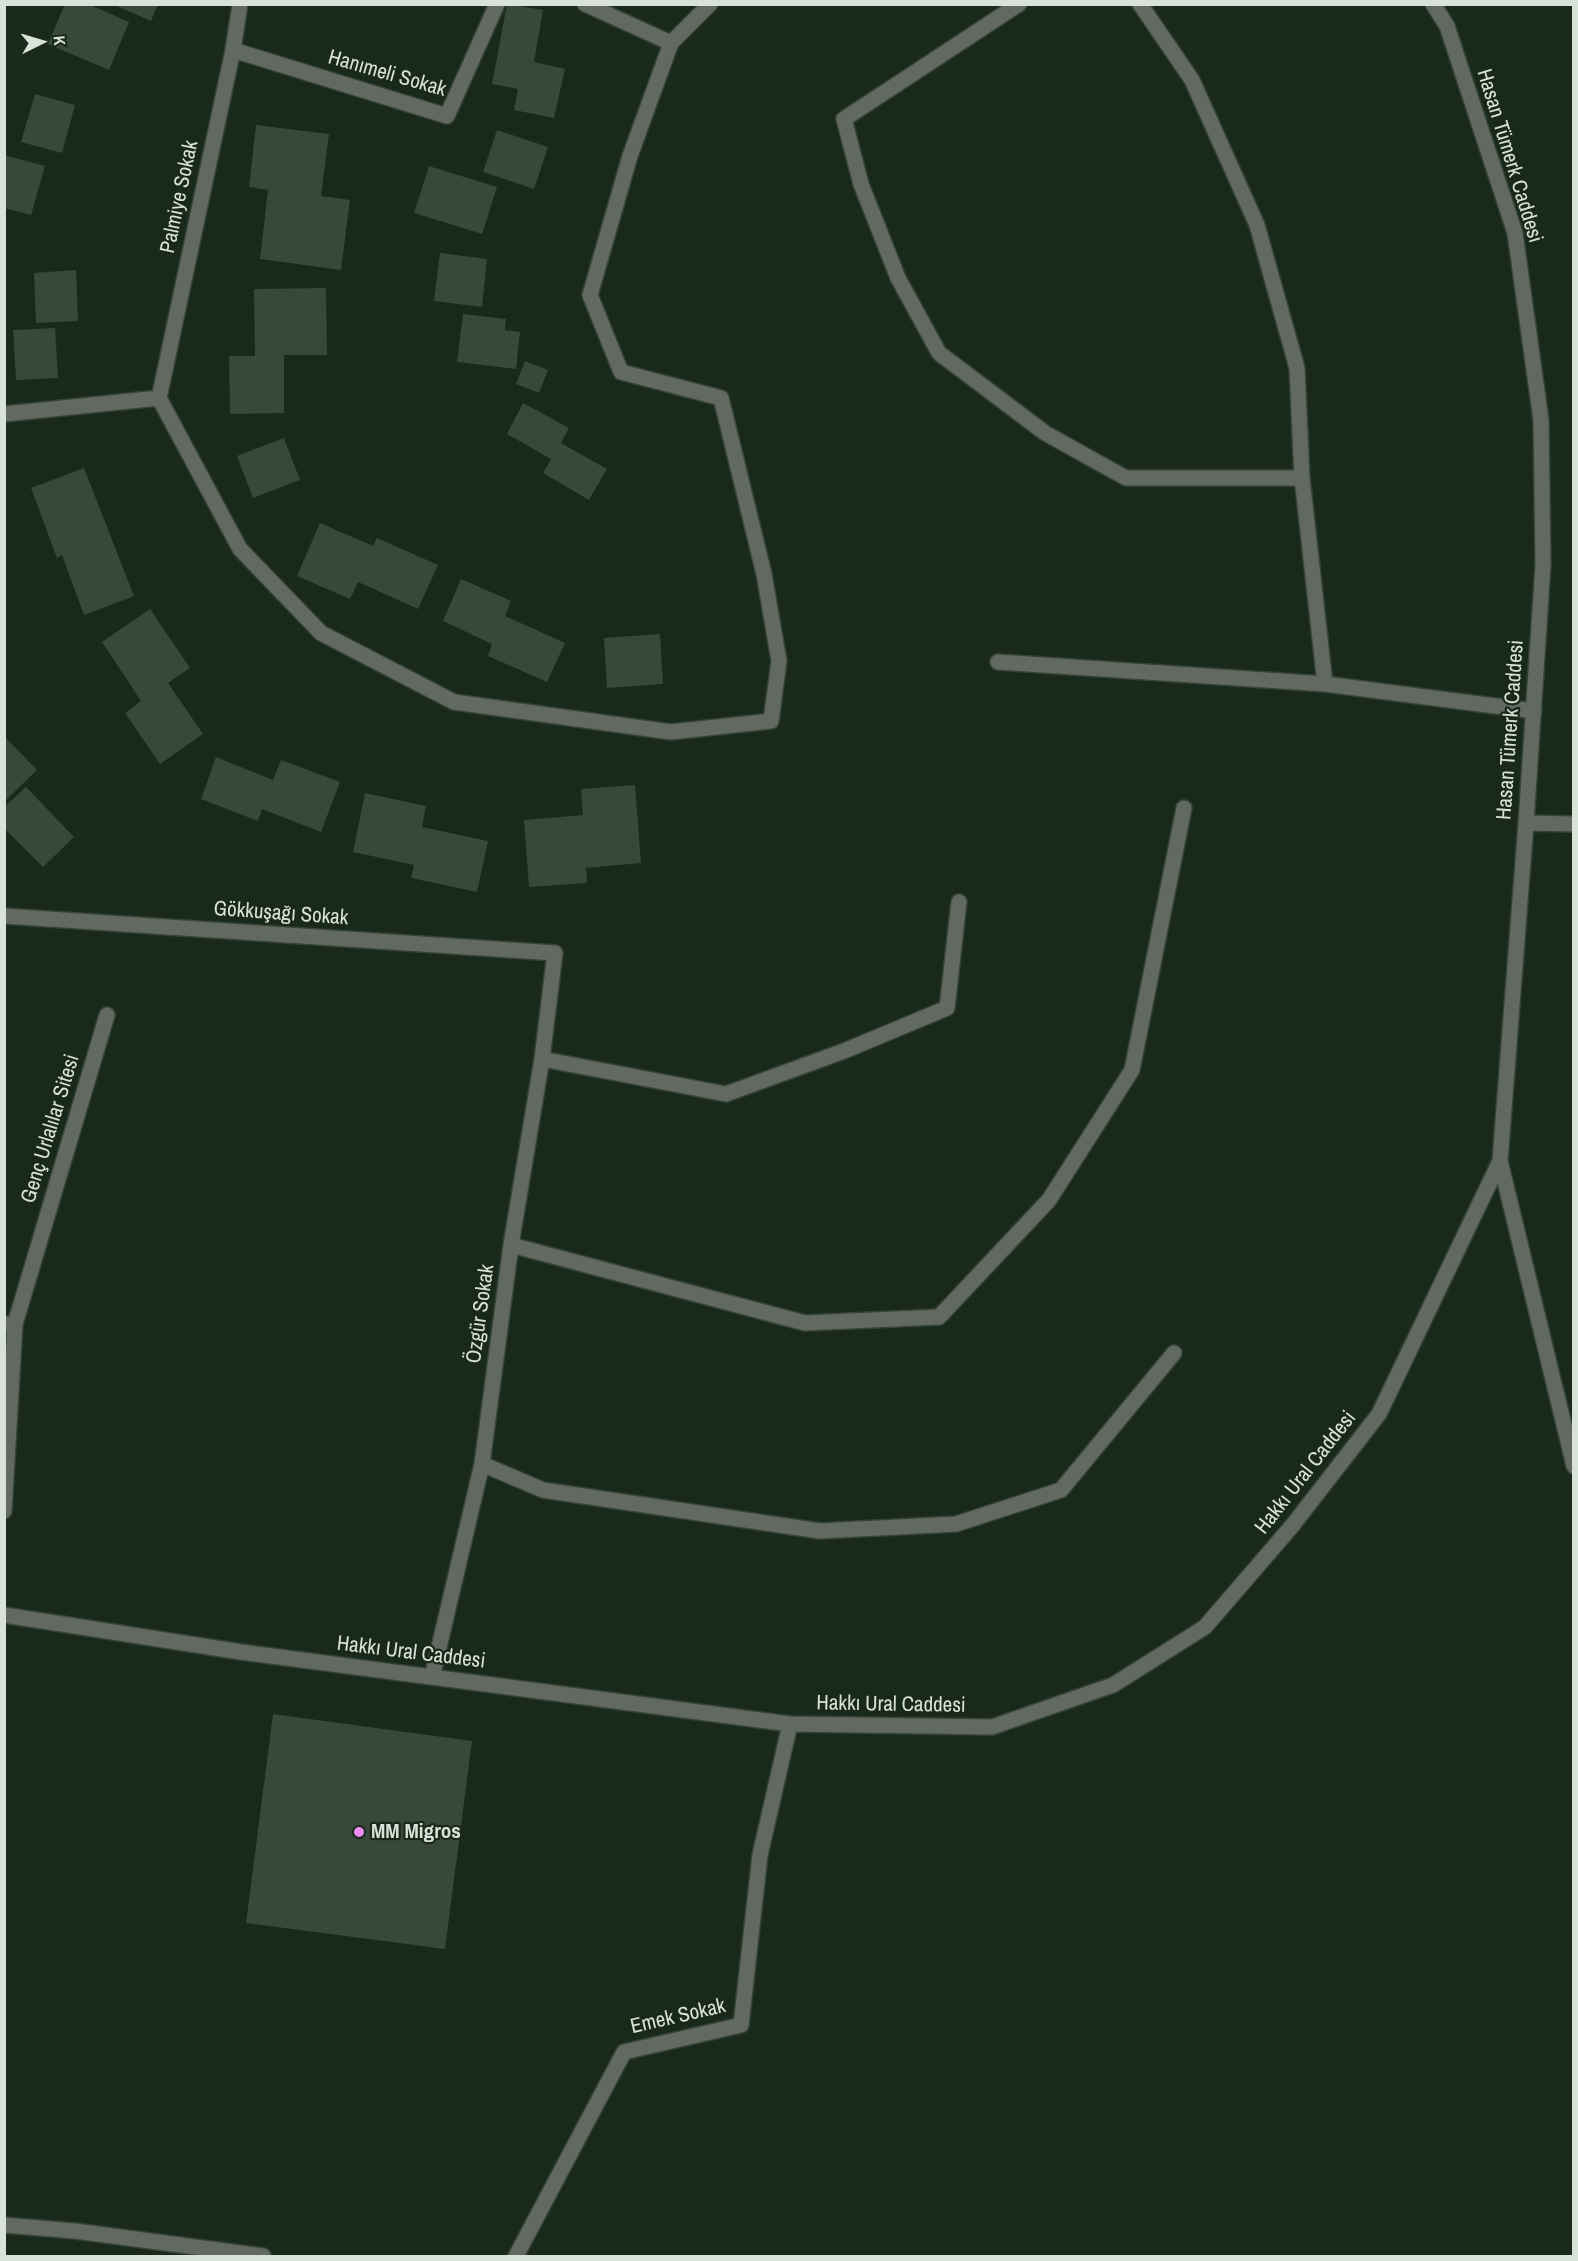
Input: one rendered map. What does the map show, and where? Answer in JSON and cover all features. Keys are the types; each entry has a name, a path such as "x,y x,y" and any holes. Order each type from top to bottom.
{"street":[{"name":"Palmiye Sokak","path":"159,398 233,50 240,4"},
{"name":"Hanımeli Sokak","path":"233,50 447,116 497,4"},
{"path":"585,4 671,43"},
{"path":"4,414 159,398 240,549 321,633 454,702 671,732 771,721 779,661 764,574 721,398 621,372 590,295 630,156 671,43 710,4"},
{"path":"1019,4 844,118 861,183 898,278 939,353 1045,433 1126,478 1302,478"},
{"path":"1140,4 1192,80 1257,225 1297,368 1302,478 1325,684"},
{"name":"Hasan Tümerk Caddesi","path":"1434,4 1447,26 1515,233 1541,420 1543,565 1500,1161 1574,1466"},
{"path":"998,662 1325,684 1534,711"},
{"path":"511,1245 805,1323 939,1317 1049,1200 1132,1070 1184,808"},
{"path":"1526,823 1574,824"},
{"path":"542,1059 726,1094 844,1051 947,1008 959,902"},
{"name":"Gökkuşağı Sokak","path":"4,916 555,953"},
{"name":"Özgür Sokak","path":"432,1677 482,1464 511,1245 542,1059 555,953"},
{"name":"Genç Urlalılar Sitesi","path":"4,1511 10,1324 106,1015"},
{"name":"Hakkı Ural Caddesi","path":"4,1615 241,1652 790,1724 992,1727 1113,1685 1205,1627 1292,1526 1379,1414 1500,1161"},
{"path":"482,1464 543,1490 820,1531 956,1524 1061,1490 1173,1353"},
{"name":"Emek Sokak","path":"516,2256 624,2052 741,2025 760,1855 790,1724"},
{"path":"4,2225 75,2231 263,2256"}],"building":[{"path":"65,4 88,4 129,22 109,70 48,44"},
{"path":"112,4 158,4 151,21"},
{"path":"507,4 543,10 534,62 565,69 554,118 514,110 518,89 492,84"},
{"path":"35,94 75,105 62,153 21,142"},
{"path":"256,125 329,134 321,196 350,200 341,270 260,259 268,190 249,187"},
{"path":"497,130 548,147 534,189 483,172"},
{"path":"4,155 45,166 31,215 4,208"},
{"path":"429,166 497,187 482,234 414,213"},
{"path":"440,253 487,259 482,307 434,301"},
{"path":"76,270 78,321 36,323 34,273"},
{"path":"326,288 327,355 284,355 284,413 230,414 229,356 255,356 254,289"},
{"path":"463,314 506,319 505,330 520,332 516,369 457,362"},
{"path":"55,328 58,378 16,380 13,330"},
{"path":"525,361 548,370 539,393 516,384"},
{"path":"523,403 569,428 561,443 607,469 589,500 543,473 551,459 507,434"},
{"path":"284,438 300,480 253,498 237,456"},
{"path":"84,468 134,596 84,615 62,555 57,558 31,488"},
{"path":"320,523 373,546 377,538 438,565 418,609 358,582 350,599 297,576"},
{"path":"461,579 511,601 505,616 565,643 547,682 488,656 492,644 443,621"},
{"path":"150,609 190,668 168,683 203,734 160,764 125,713 141,701 102,642"},
{"path":"660,634 663,684 607,688 604,638"},
{"path":"4,736 37,770 4,802"},
{"path":"216,757 273,780 281,760 340,782 321,832 262,809 258,821 201,799"},
{"path":"635,785 641,863 586,868 587,883 529,887 524,820 583,815 581,789"},
{"path":"26,787 74,837 43,867 4,828 4,807"},
{"path":"365,793 426,806 422,827 488,841 477,892 411,878 414,865 353,852"},
{"name":"MM Migros","path":"273,1714 472,1741 445,1949 246,1923"}],"place":[{"name":"MM Migros","path":"359,1832"}]}
